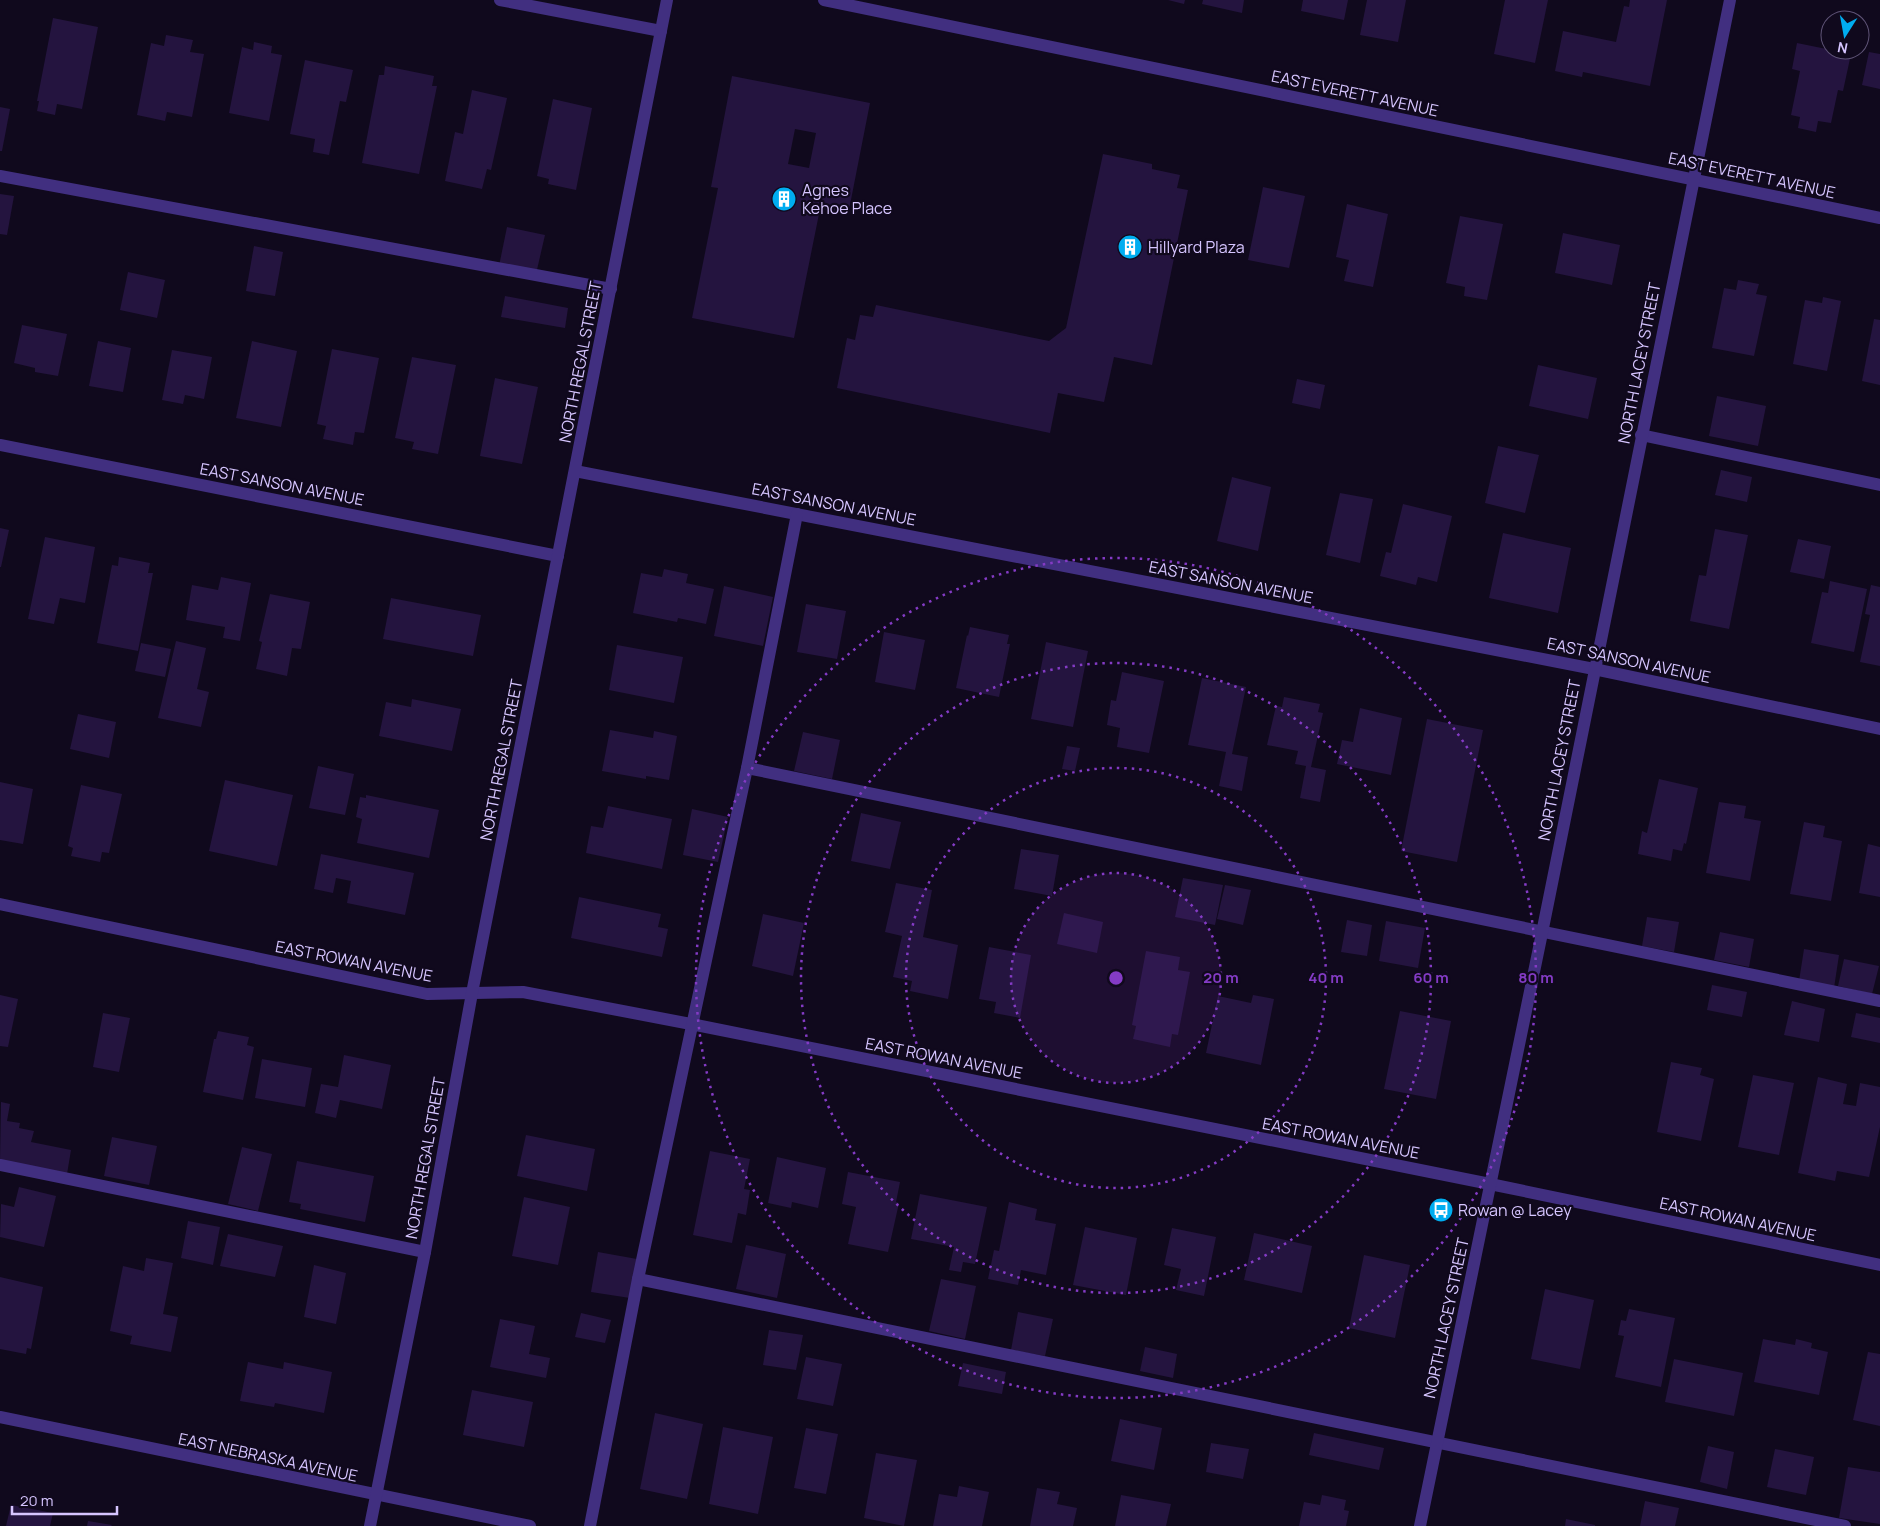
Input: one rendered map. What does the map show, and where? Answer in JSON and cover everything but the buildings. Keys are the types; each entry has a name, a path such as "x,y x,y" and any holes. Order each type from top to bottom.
{"street":[{"path":"500,0 661,31"},
{"name":"NORTH REGAL STREET","path":"370,1526 425,1252 472,993 667,0"},
{"name":"EAST EVERETT AVENUE","path":"824,0 1880,218"},
{"name":"NORTH LACEY STREET","path":"1420,1526 1542,933 1730,0"},
{"path":"0,176 611,288"},
{"path":"1641,435 1880,485"},
{"name":"EAST SANSON AVENUE","path":"0,444 558,556"},
{"name":"EAST SANSON AVENUE","path":"575,471 1594,669 1880,729"},
{"path":"590,1526 638,1279 747,768 797,514"},
{"path":"747,768 1880,1001"},
{"name":"EAST ROWAN AVENUE","path":"0,904 427,994 523,992 691,1024 1490,1184 1880,1265"},
{"path":"0,1165 425,1252"},
{"path":"638,1279 1845,1526"},
{"name":"EAST NEBRASKA AVENUE","path":"0,1417 376,1496 530,1526"}],"place":[{"name":"Agnes Kehoe Place","path":"784,199"},
{"name":"Hillyard Plaza","path":"1130,247"},
{"name":"Rowan @ Lacey","path":"1441,1210"}]}
